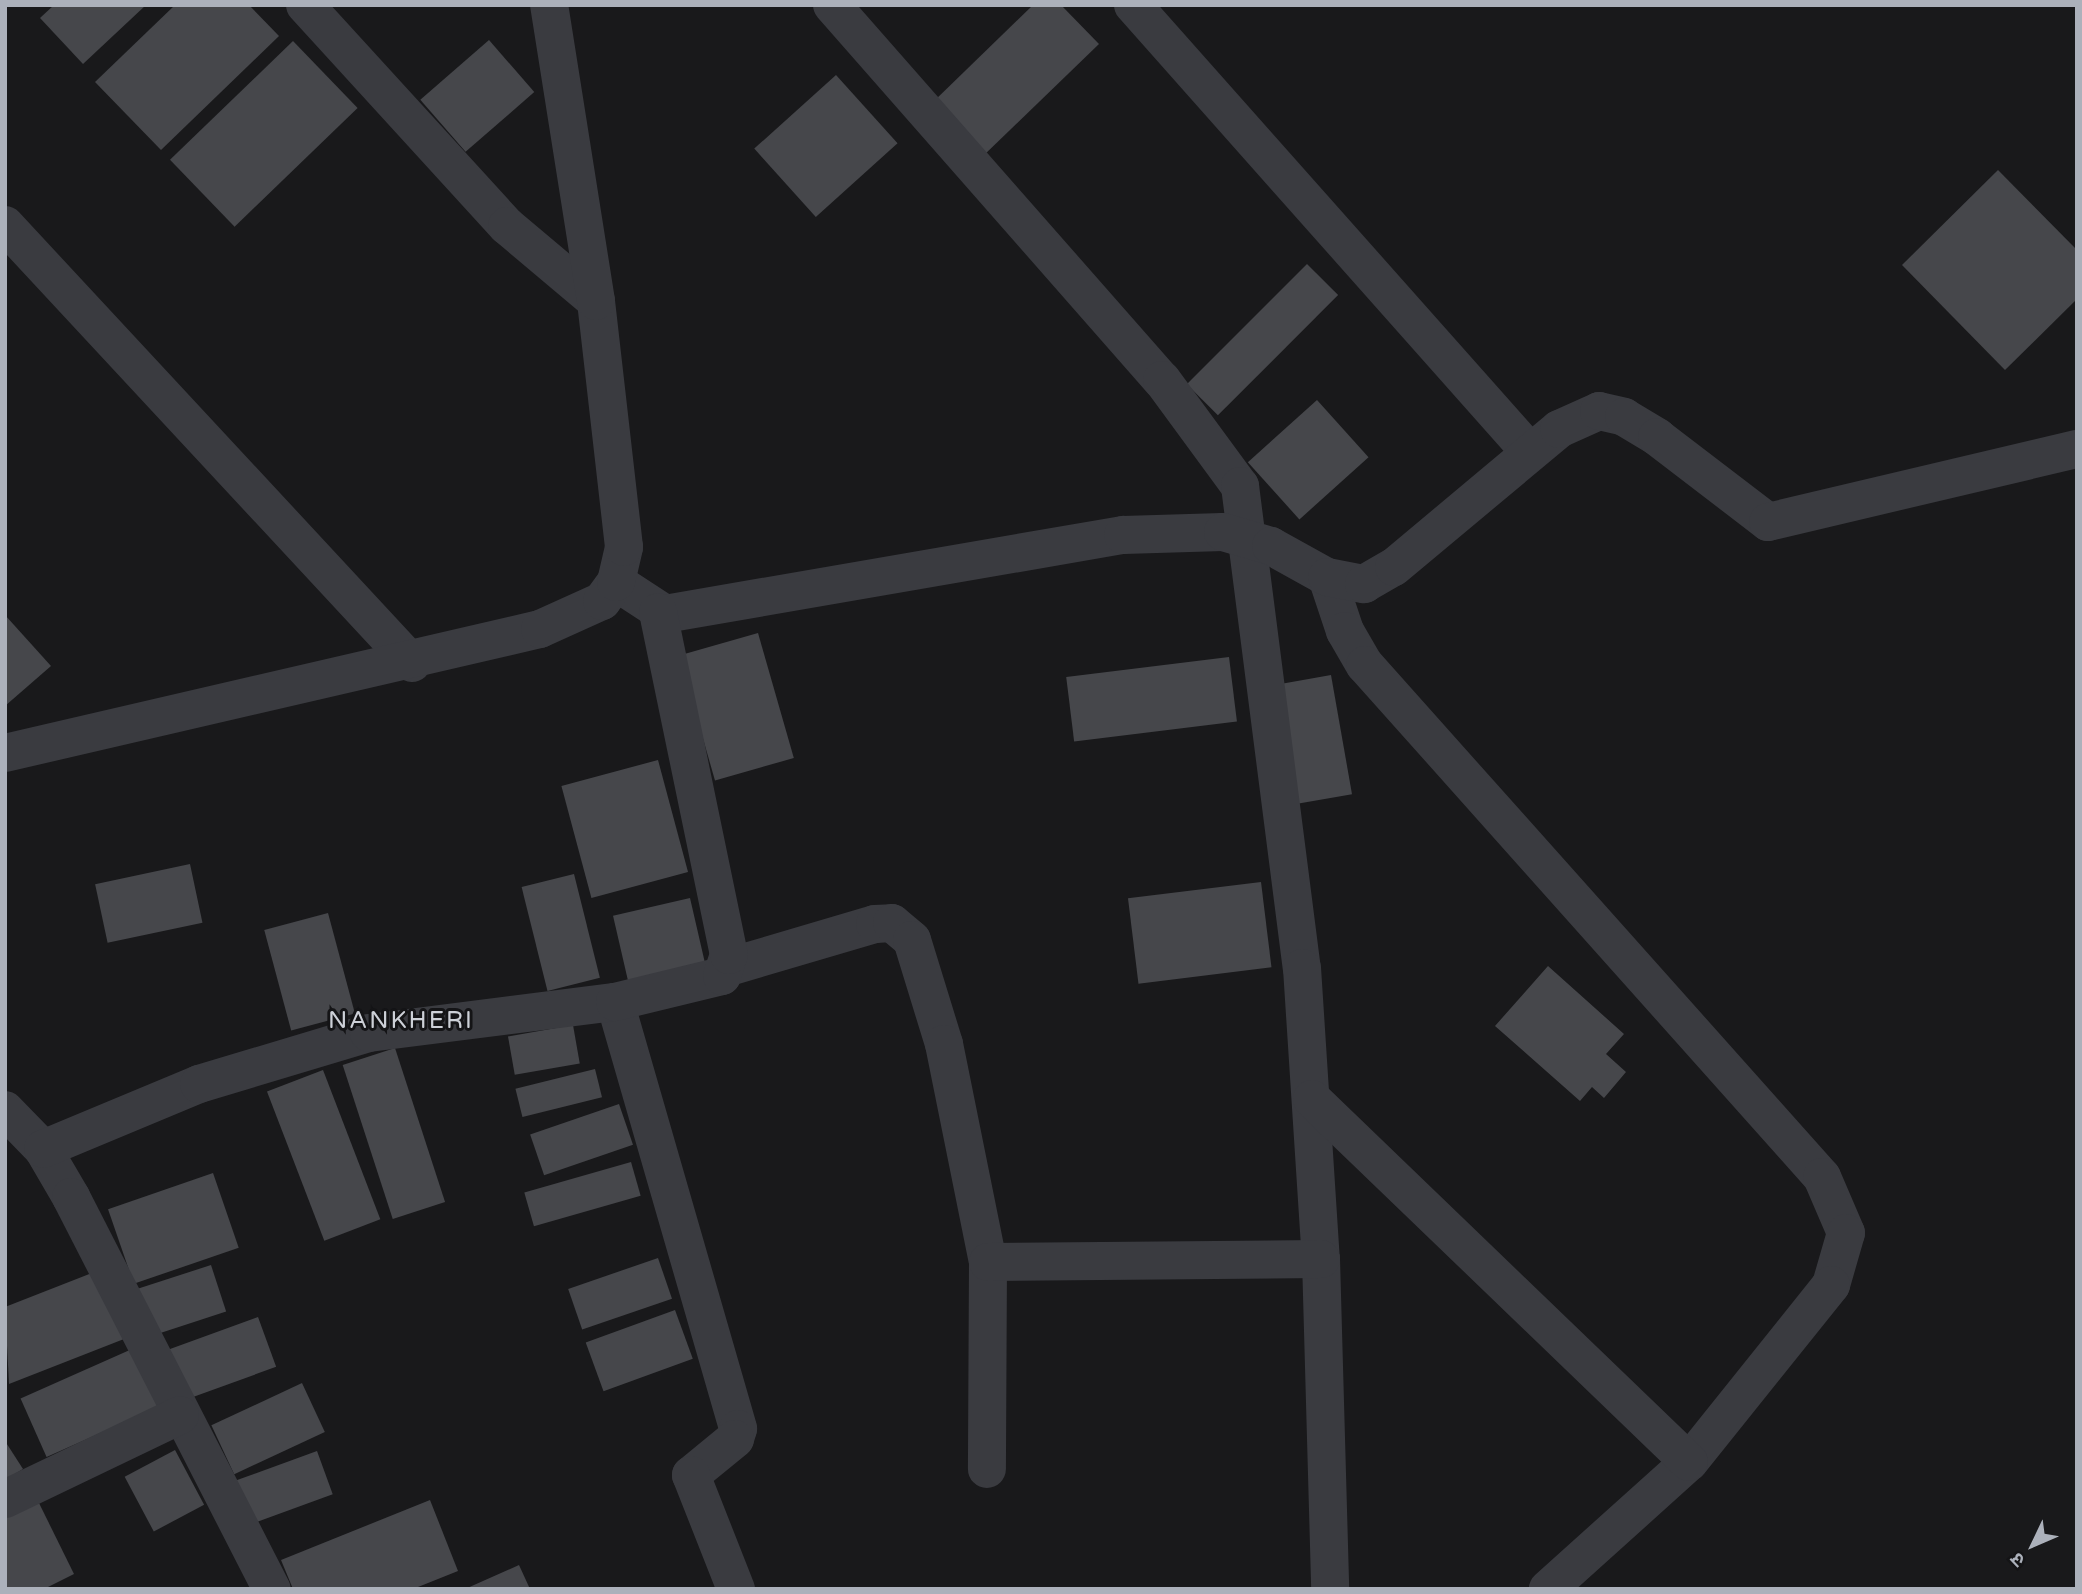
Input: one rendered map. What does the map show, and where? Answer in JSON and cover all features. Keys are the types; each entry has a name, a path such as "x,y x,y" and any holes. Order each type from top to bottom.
{"street":[{"path":"305,5 507,226 596,301"},
{"path":"5,753 411,663 571,618 602,601 616,582 624,547 596,301 549,5"},
{"path":"832,5 1226,461 1240,486 1302,968 1321,1259 1330,1589"},
{"path":"1133,5 1529,452"},
{"path":"5,225 411,663"},
{"path":"658,612 1123,535 1246,536 1327,577 1349,584 1375,580 1529,452 1581,416 1624,416 1759,518 1780,522 2077,449"},
{"path":"1327,577 1345,631 1365,665 1822,1177 1839,1207 1846,1233 1831,1284 1689,1462 1548,1589"},
{"path":"616,582 658,612 729,967"},
{"path":"43,1149 199,1084 369,1033 615,1002 713,981 729,967 875,924 904,928 944,1044 988,1262 987,1469"},
{"path":"615,1002 738,1429 735,1439 691,1475 736,1589"},
{"path":"1311,1099 1689,1462"},
{"path":"5,1110 43,1149 272,1589"},
{"path":"988,1262 1321,1259"},
{"path":"5,1499 180,1415"}],"building":[{"path":"54,5 146,5 83,64 40,18"},
{"path":"175,5 249,5 279,36 161,150 95,82"},
{"path":"1033,5 1061,5 1099,44 982,157 931,104"},
{"path":"489,40 534,92 466,152 420,100"},
{"path":"293,41 358,108 235,227 170,160"},
{"path":"836,75 898,143 816,217 754,149"},
{"path":"1998,170 2077,250 2077,299 2005,370 1902,265"},
{"path":"1307,264 1338,295 1218,415 1187,384"},
{"path":"1317,400 1369,457 1299,519 1248,462"},
{"path":"5,615 51,666 5,706"},
{"path":"758,633 794,758 715,781 679,656"},
{"path":"1229,657 1237,722 1074,742 1066,677"},
{"path":"1331,675 1352,794 1296,804 1275,685"},
{"path":"658,760 688,872 591,898 561,786"},
{"path":"190,864 202,923 108,943 95,884"},
{"path":"574,874 600,978 547,991 522,887"},
{"path":"1261,882 1271,967 1138,984 1128,898"},
{"path":"690,898 706,969 629,987 613,916"},
{"path":"328,913 355,1013 291,1031 264,930"},
{"path":"1548,966 1624,1034 1606,1054 1626,1072 1604,1098 1592,1087 1580,1101 1495,1026"},
{"path":"573,1025 580,1063 515,1075 508,1036"},
{"path":"395,1048 445,1202 393,1219 343,1065"},
{"path":"595,1069 602,1097 522,1117 515,1089"},
{"path":"323,1070 380,1219 324,1241 267,1092"},
{"path":"619,1104 633,1145 544,1175 530,1135"},
{"path":"631,1162 641,1196 534,1226 524,1193"},
{"path":"213,1173 239,1248 134,1284 108,1209"},
{"path":"658,1258 672,1299 582,1330 568,1289"},
{"path":"211,1265 226,1312 141,1339 125,1293"},
{"path":"97,1271 124,1339 9,1384 5,1307"},
{"path":"675,1310 693,1359 604,1391 586,1342"},
{"path":"258,1317 276,1367 184,1400 166,1351"},
{"path":"132,1349 158,1407 47,1457 21,1399"},
{"path":"302,1383 325,1432 234,1474 211,1425"},
{"path":"5,1441 23,1469 5,1480"},
{"path":"175,1450 204,1505 154,1532 125,1477"},
{"path":"317,1451 333,1494 240,1528 224,1485"},
{"path":"430,1500 458,1571 413,1589 293,1589 281,1560"},
{"path":"38,1501 74,1574 44,1589 5,1589 5,1517"},
{"path":"519,1565 530,1589 465,1589"}],"district":[{"name":"NANKHERI","path":"401,1021"}]}
